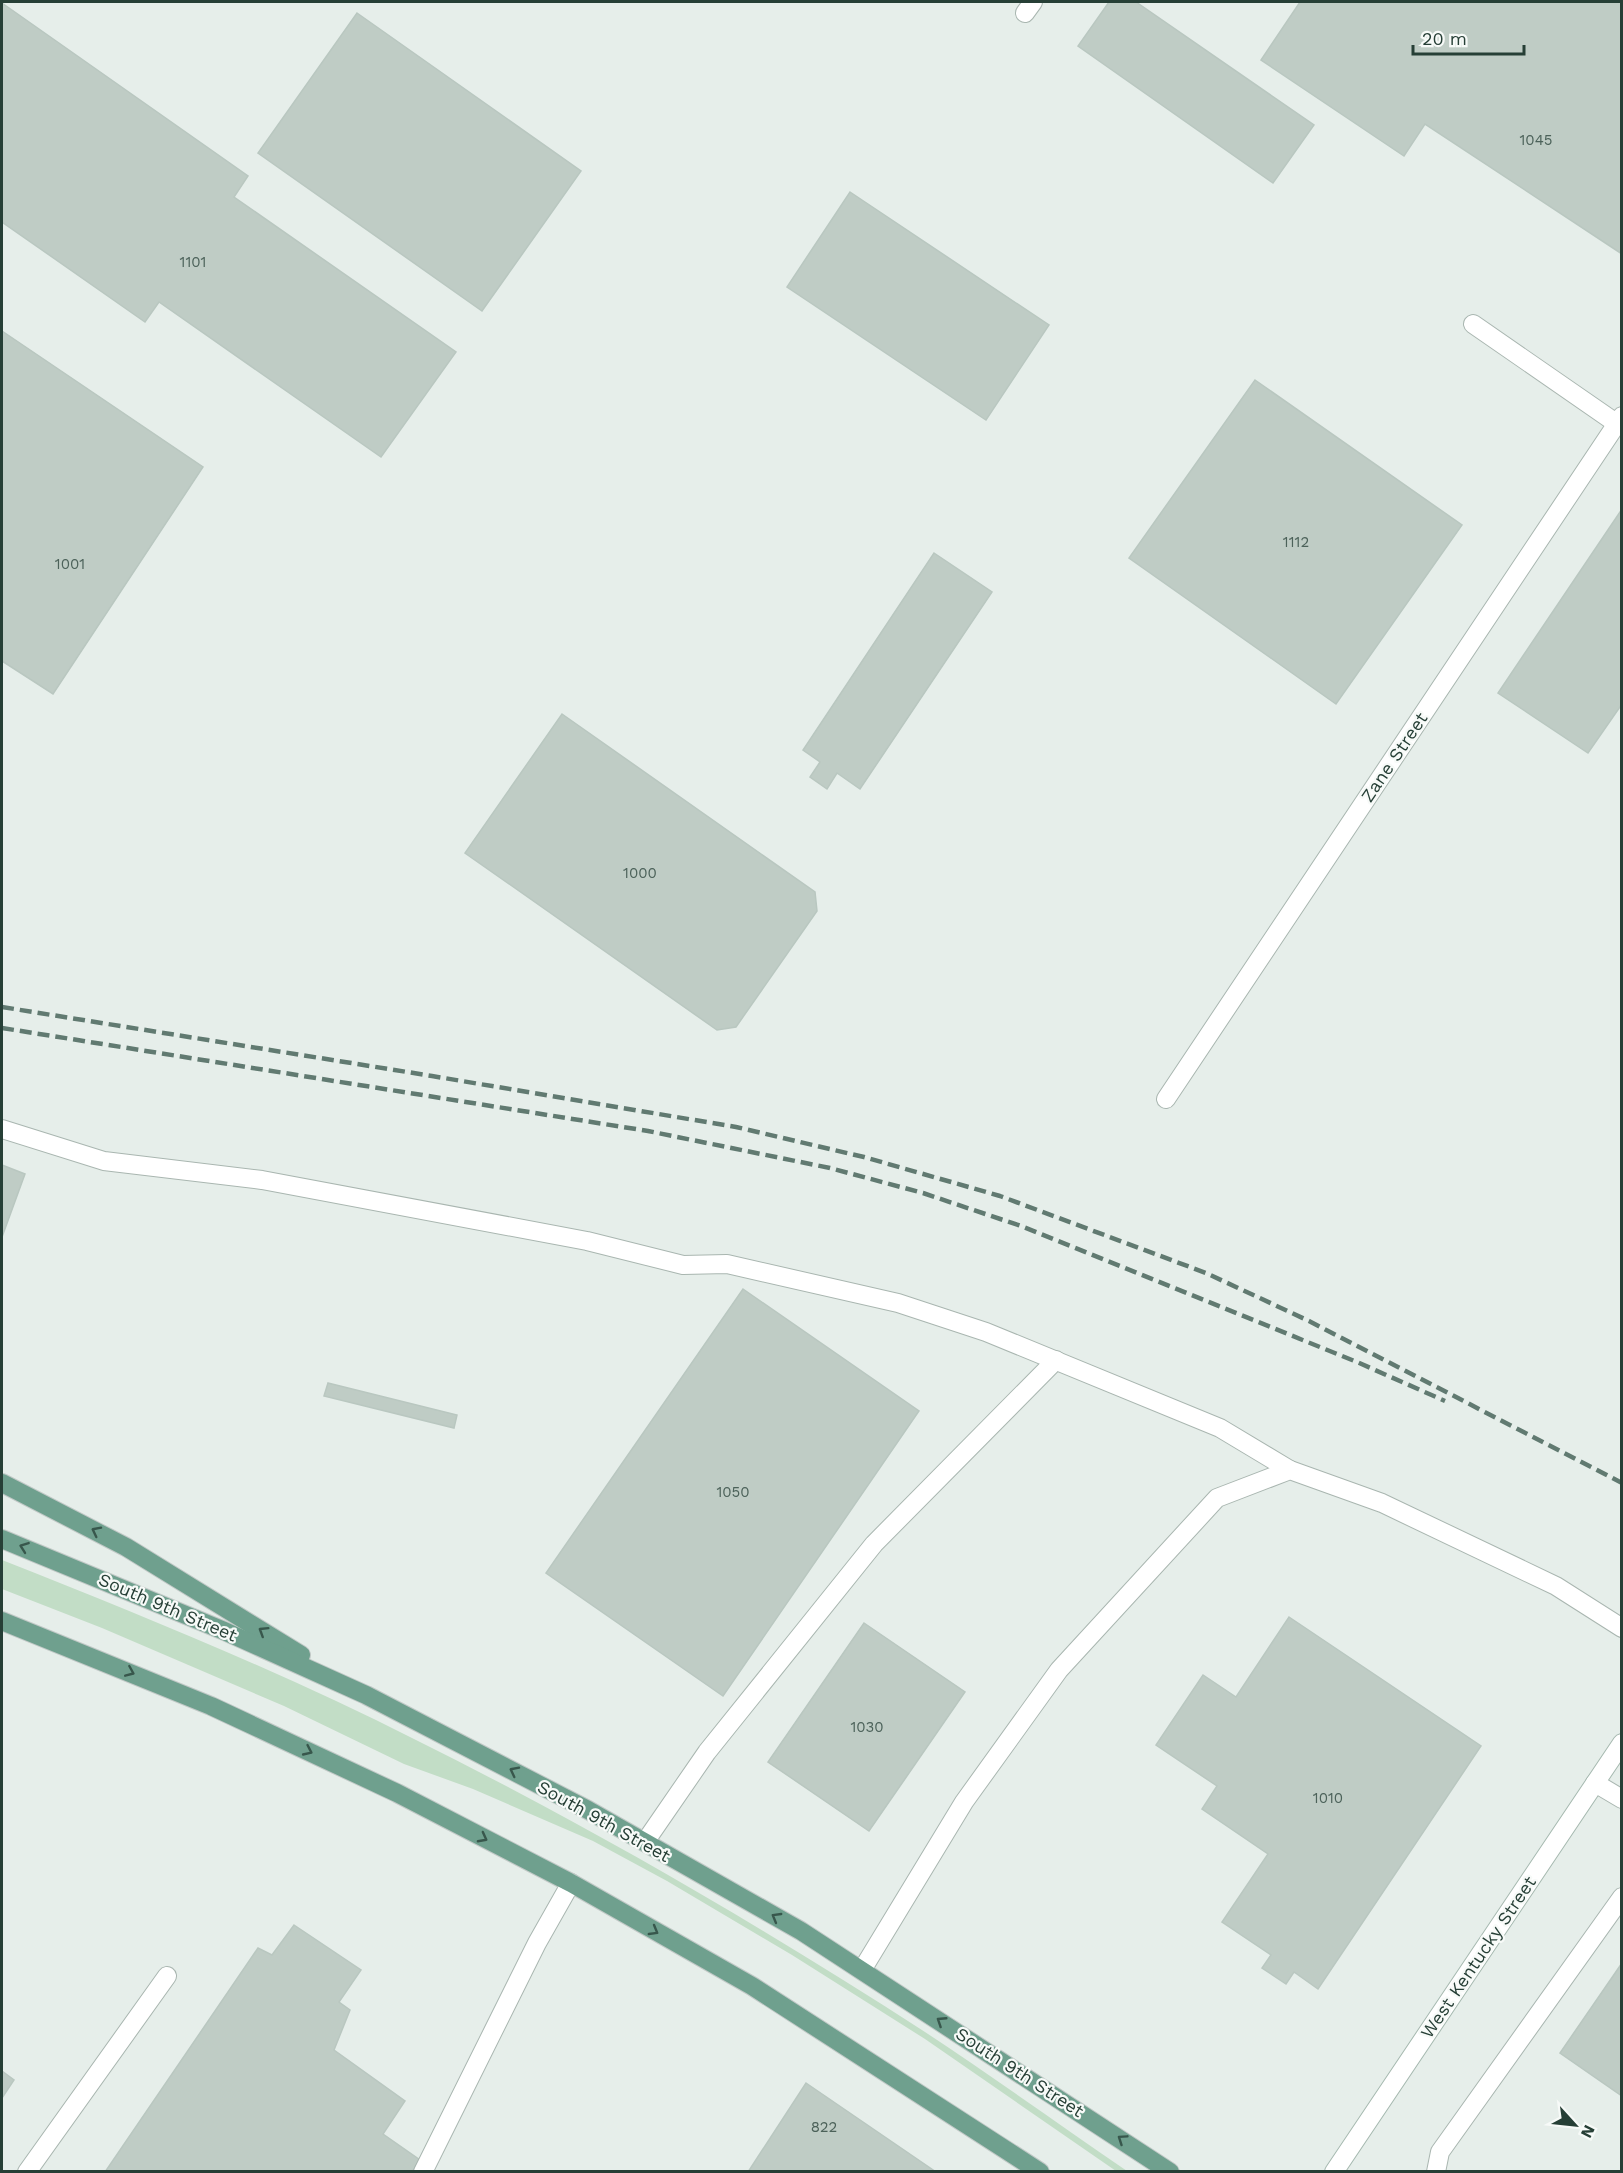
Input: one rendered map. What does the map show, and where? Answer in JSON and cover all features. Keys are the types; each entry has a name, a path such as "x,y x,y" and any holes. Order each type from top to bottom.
{"main road":[{"path":"2,1483 126,1547 366,1695"},
{"name":"South 9th Street","path":"2,1539 222,1630 366,1695 588,1810 801,1931 1170,2172"},
{"path":"2,1621 211,1706 397,1793 571,1883 752,1986 1040,2172"},
{"path":"2,1629 76,1650"}],"street":[{"path":"1473,324 1619,420"},
{"name":"Zane Street","path":"1166,1099 1619,420"},
{"path":"2,1129 104,1161 262,1180 587,1240 683,1265 727,1264 898,1303 986,1332 1220,1428 1290,1470 1392,1508 1556,1586 1622,1628"},
{"path":"645,1842 707,1752 874,1544 1056,1360"},
{"path":"862,1970 964,1803 1059,1670 1217,1498 1290,1470"},
{"name":"West Kentucky Street","path":"1334,2172 1622,1743"},
{"path":"1595,1783 1622,1799"},
{"path":"423,2172 537,1943 571,1883"},
{"path":"1436,2172 1440,2152 1622,1897"},
{"path":"27,2172 167,1976"}],"green space":[{"path":"2,1560 159,1623 314,1691 546,1807 675,1879 801,1954 925,2032 1127,2171 1116,2171 925,2039 792,1955 667,1881 593,1841 473,1789 404,1764 284,1706 102,1628 2,1589"}],"building":[{"path":"1109,2 1136,2 1314,125 1273,183 1078,46"},
{"path":"1300,2 1622,2 1622,254 1425,124 1404,156 1261,60"},
{"path":"2,3 248,176 234,197 456,352 381,457 159,302 145,322 2,222"},
{"path":"357,13 581,171 482,311 258,153"},
{"path":"850,192 1049,325 986,420 787,287"},
{"path":"2,331 203,467 53,694 2,661"},
{"path":"1255,380 1462,525 1336,704 1129,558"},
{"path":"1622,509 1622,704 1588,753 1498,693"},
{"path":"934,553 992,592 860,789 837,773 827,789 810,777 820,762 803,750"},
{"path":"562,714 815,892 817,911 736,1027 717,1030 465,853"},
{"path":"2,1165 25,1174 2,1237"},
{"path":"743,1289 919,1411 723,1696 546,1573"},
{"path":"328,1383 457,1415 454,1428 324,1396"},
{"path":"1289,1617 1481,1746 1318,1989 1294,1972 1286,1984 1262,1968 1271,1955 1222,1922 1268,1854 1202,1809 1217,1786 1156,1745 1203,1675 1236,1697"},
{"path":"864,1623 965,1692 869,1831 768,1762"},
{"path":"294,1925 361,1970 339,2002 350,2010 334,2050 405,2101 383,2134 420,2160 412,2172 105,2172 258,1948 272,1955"},
{"path":"1622,1963 1622,2096 1560,2053"},
{"path":"2,2071 14,2080 2,2098"},
{"path":"806,2083 936,2172 748,2172"}],"railway":[{"path":"2,1007 736,1127 864,1157 1000,1196 1206,1273 1309,1321 1622,1483"},
{"path":"2,1028 648,1131 830,1168 923,1193 1021,1226 1357,1362 1445,1401"}]}
